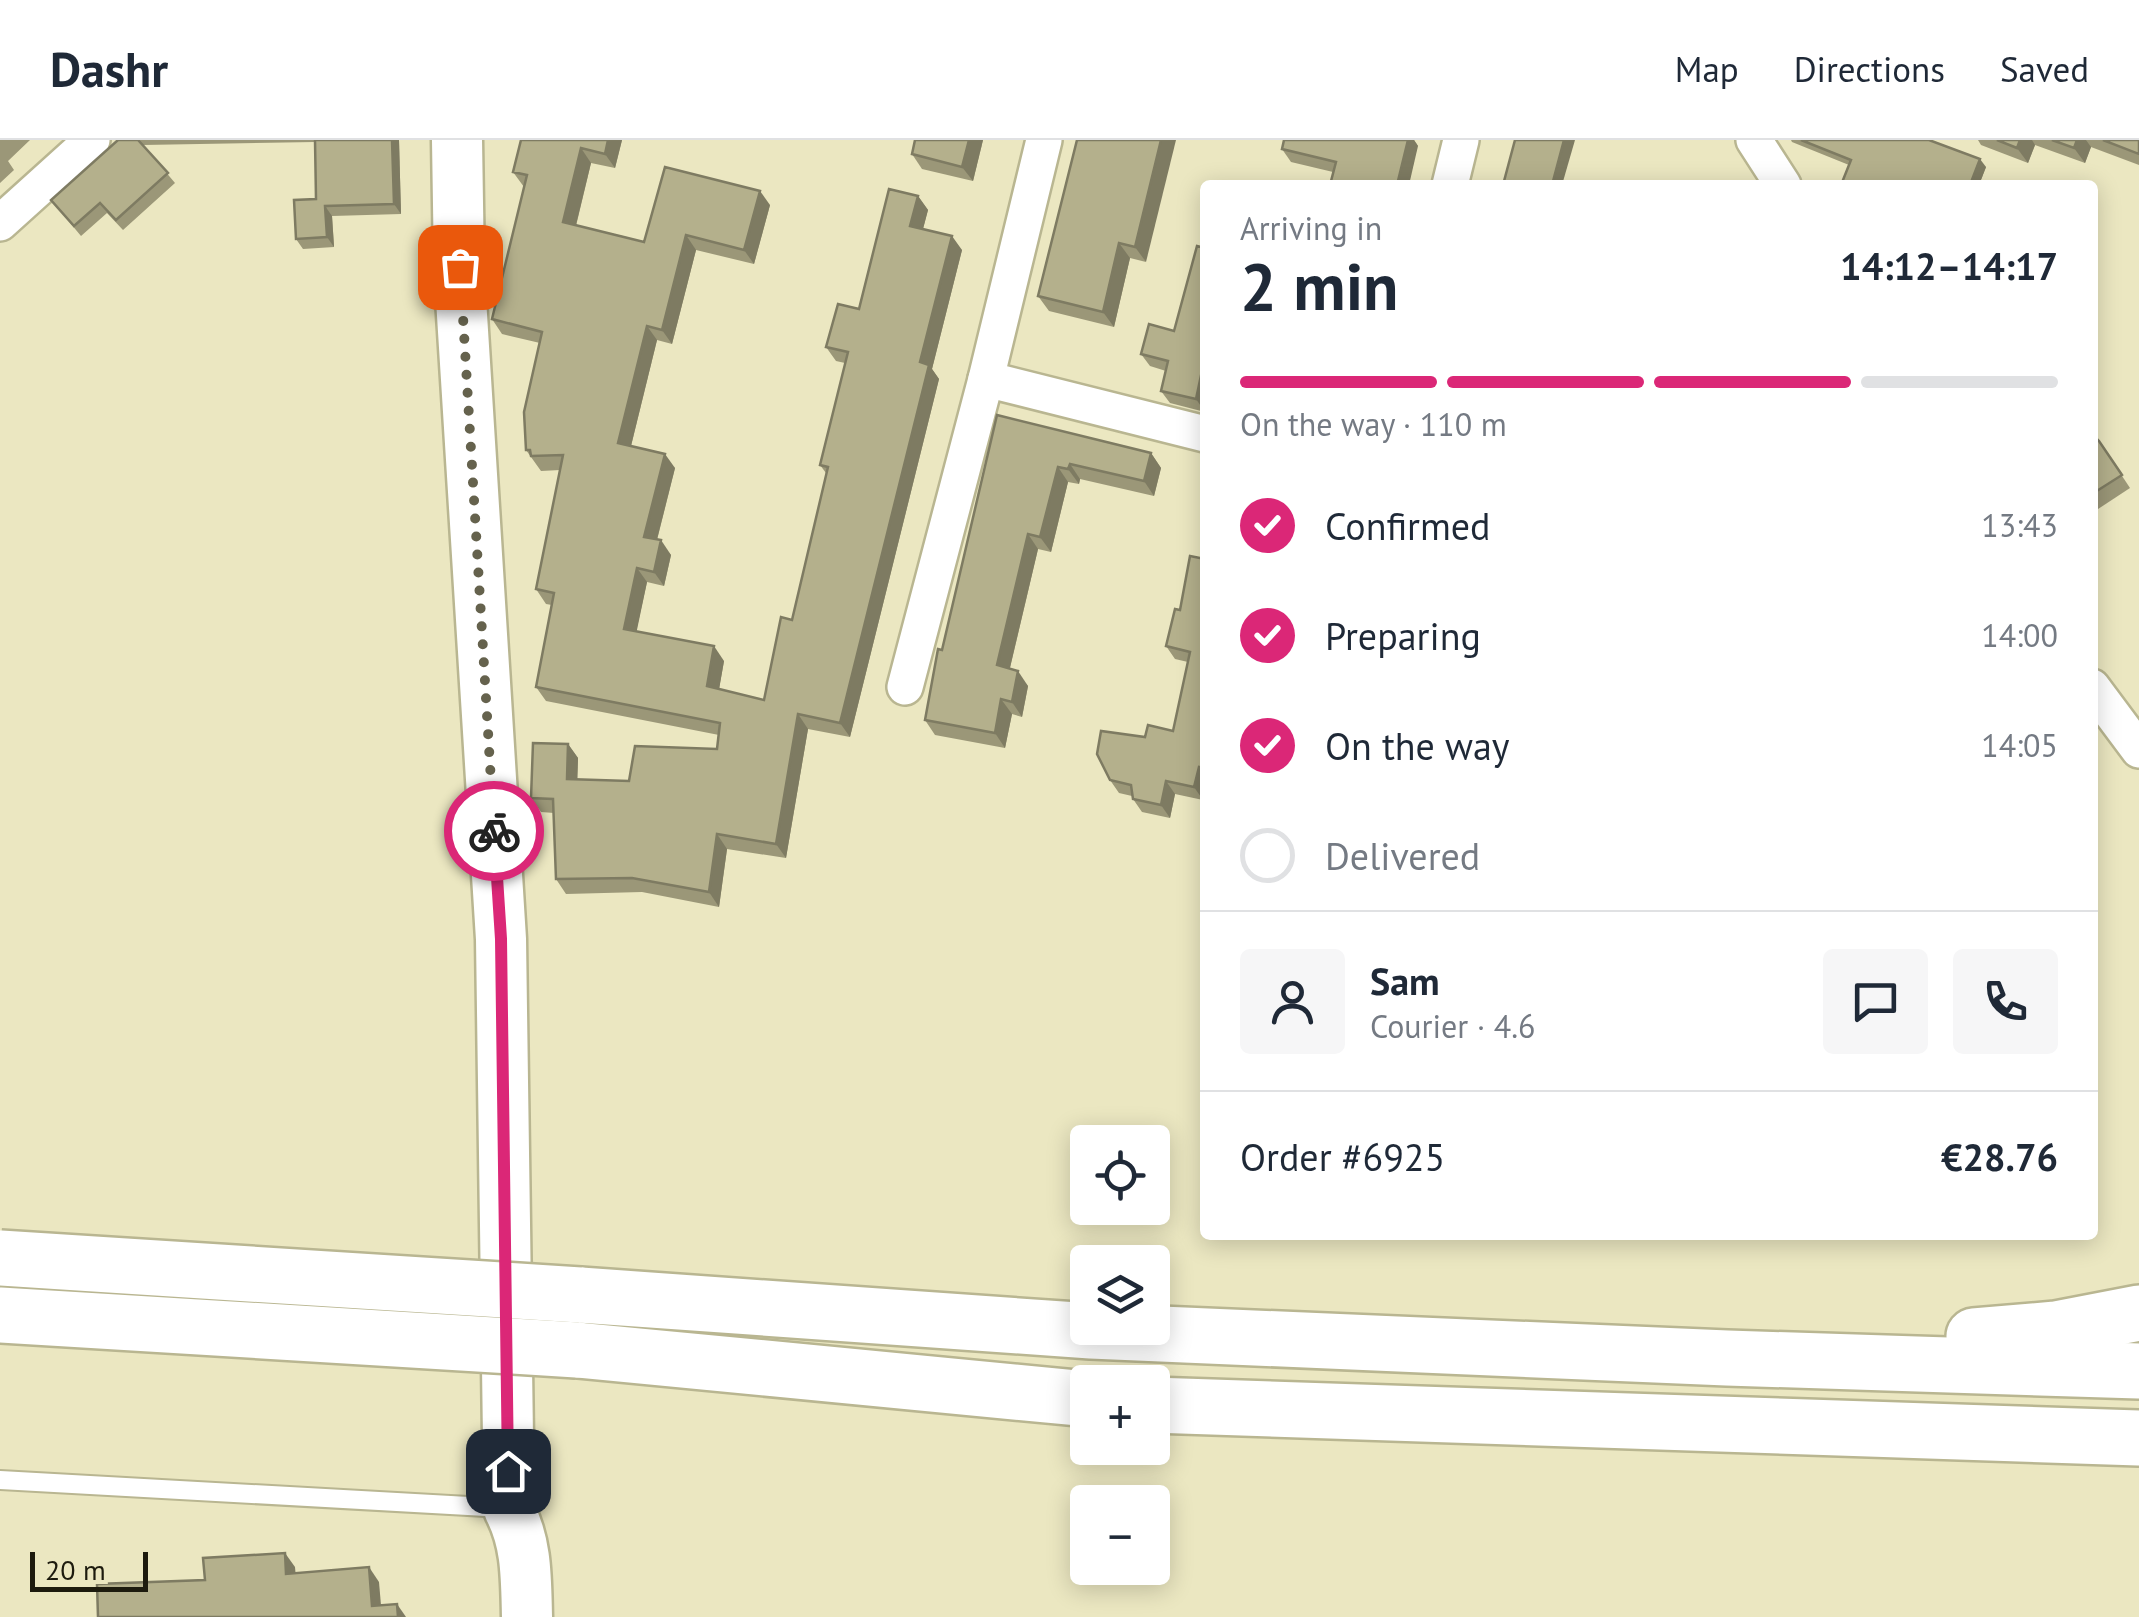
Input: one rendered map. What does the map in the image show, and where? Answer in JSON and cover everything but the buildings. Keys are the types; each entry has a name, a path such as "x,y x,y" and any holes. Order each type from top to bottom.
{"highway":[{"path":"0,1258 1091,1331 2139,1371"},
{"path":"1726,1358 2056,1328 2139,1313"},
{"path":"0,1314 577,1350 1070,1397"},
{"path":"1170,1406 2139,1438"}],"street":[{"path":"0,224 92,140"},
{"path":"457,140 460,267 501,939 509,1509 520,1530 526,1564 527,1617"},
{"path":"905,686 1044,140"},
{"path":"1451,180 1461,140"},
{"path":"1754,140 1780,180"},
{"path":"986,379 1200,433"},
{"path":"2098,695 2139,750"}],"lane":[{"path":"0,1480 509,1509"}],"way so far":[{"path":"460,267 494,831"}],"route":[{"path":"494,831 501,939 508,1471"}]}
